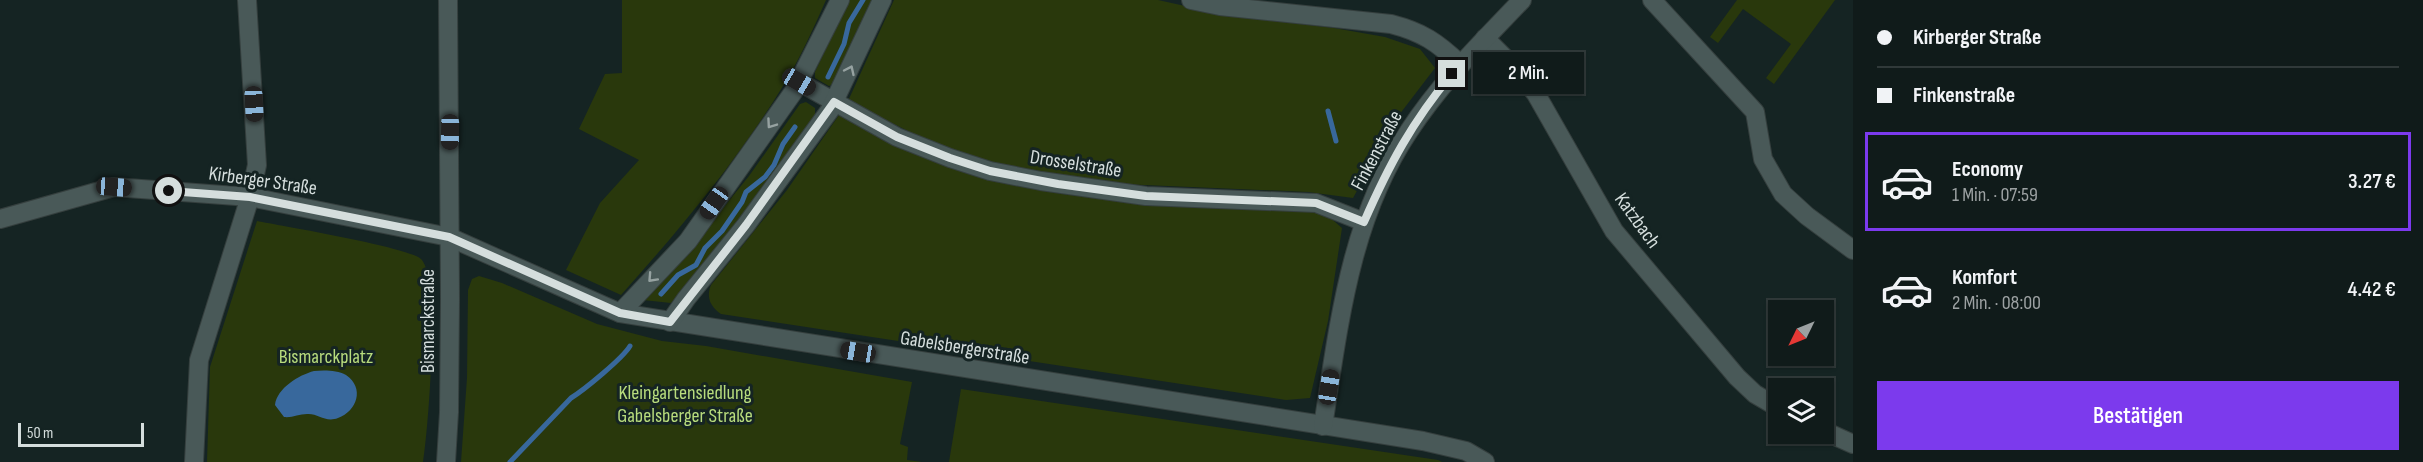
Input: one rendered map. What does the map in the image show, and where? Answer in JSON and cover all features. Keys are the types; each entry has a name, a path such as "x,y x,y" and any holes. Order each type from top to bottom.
{"street":[{"path":"194,462 199,360 250,197 257,165 247,0"},
{"name":"Bismarckstraße","path":"446,462 450,391 448,0"},
{"path":"620,313 688,241 799,82 840,0"},
{"path":"670,322 746,225 834,102 882,0"},
{"path":"1191,0 1220,6 1391,24 1415,30 1437,43 1460,64"},
{"name":"Finkenstraße","path":"1323,426 1348,279 1364,222 1386,172 1408,132 1431,99 1460,64 1521,0"},
{"path":"1652,0 1755,112 1763,159 1783,194 1807,216 1853,250"},
{"name":"Katzbach","path":"1485,38 1517,70 1536,94 1614,231 1737,377 1755,394 1768,402"},
{"name":"Drosselstraße","path":"799,82 897,137 990,171 1041,181 1146,196 1307,202 1331,208 1364,222"},
{"name":"Kirberger Straße","path":"0,219 114,187 250,197 449,237"},
{"name":"Gabelsbergerstraße","path":"449,237 620,313 1454,448 1472,454 1485,462"},
{"path":"1834,435 1853,444"}],"green space":[{"path":"622,0 826,0 789,76 747,141 686,220 621,295 566,270 600,203 639,160 579,129 605,74 622,73"},
{"path":"849,0 875,0 835,83 829,86 815,78 815,72"},
{"path":"894,0 1158,0 1230,16 1334,28 1385,37 1420,49 1435,68 1399,115 1353,198 1308,192 1121,184 1006,167 970,157 928,141 848,101"},
{"path":"1737,0 1835,0 1774,84 1766,78 1791,44 1743,9 1718,43 1710,37"},
{"path":"806,102 815,108 815,117 722,247 671,303 643,300 694,244 749,176 800,104"},
{"path":"839,115 915,153 1014,185 1062,194 1142,203 1299,208 1327,215 1342,228 1328,321 1310,398 1286,400 721,314 710,301 711,285 787,190"},
{"name":"Bismarckplatz","path":"257,221 370,243 421,259 427,272 432,323 428,420 423,462 207,462 210,367"},
{"name":"Kleingartensiedlung Gabelsberger Straße","path":"479,276 502,283 597,324 662,341 706,346 912,382 900,444 908,447 907,460 922,462 461,462 467,378 468,290 472,279"},
{"path":"961,389 1438,460 1442,462 949,462"}],"water":[{"path":"314,371 339,372 352,380 357,392 354,405 345,415 333,419 311,414 284,417 275,405 280,393 296,379"}],"waterway":[{"path":"828,77 844,44 849,23 863,0"},
{"path":"1328,111 1336,141"},
{"path":"661,294 678,275 696,265 705,248 722,231 742,202 746,192 765,177 774,165 783,144 795,127"},
{"path":"510,462 571,398 603,374 630,346"}],"route":[{"path":"169,191 250,197 449,237 620,313 670,322 746,225 834,102 897,137 990,171 1058,184 1146,196 1316,203 1364,222 1382,180 1408,132 1452,74"}]}
